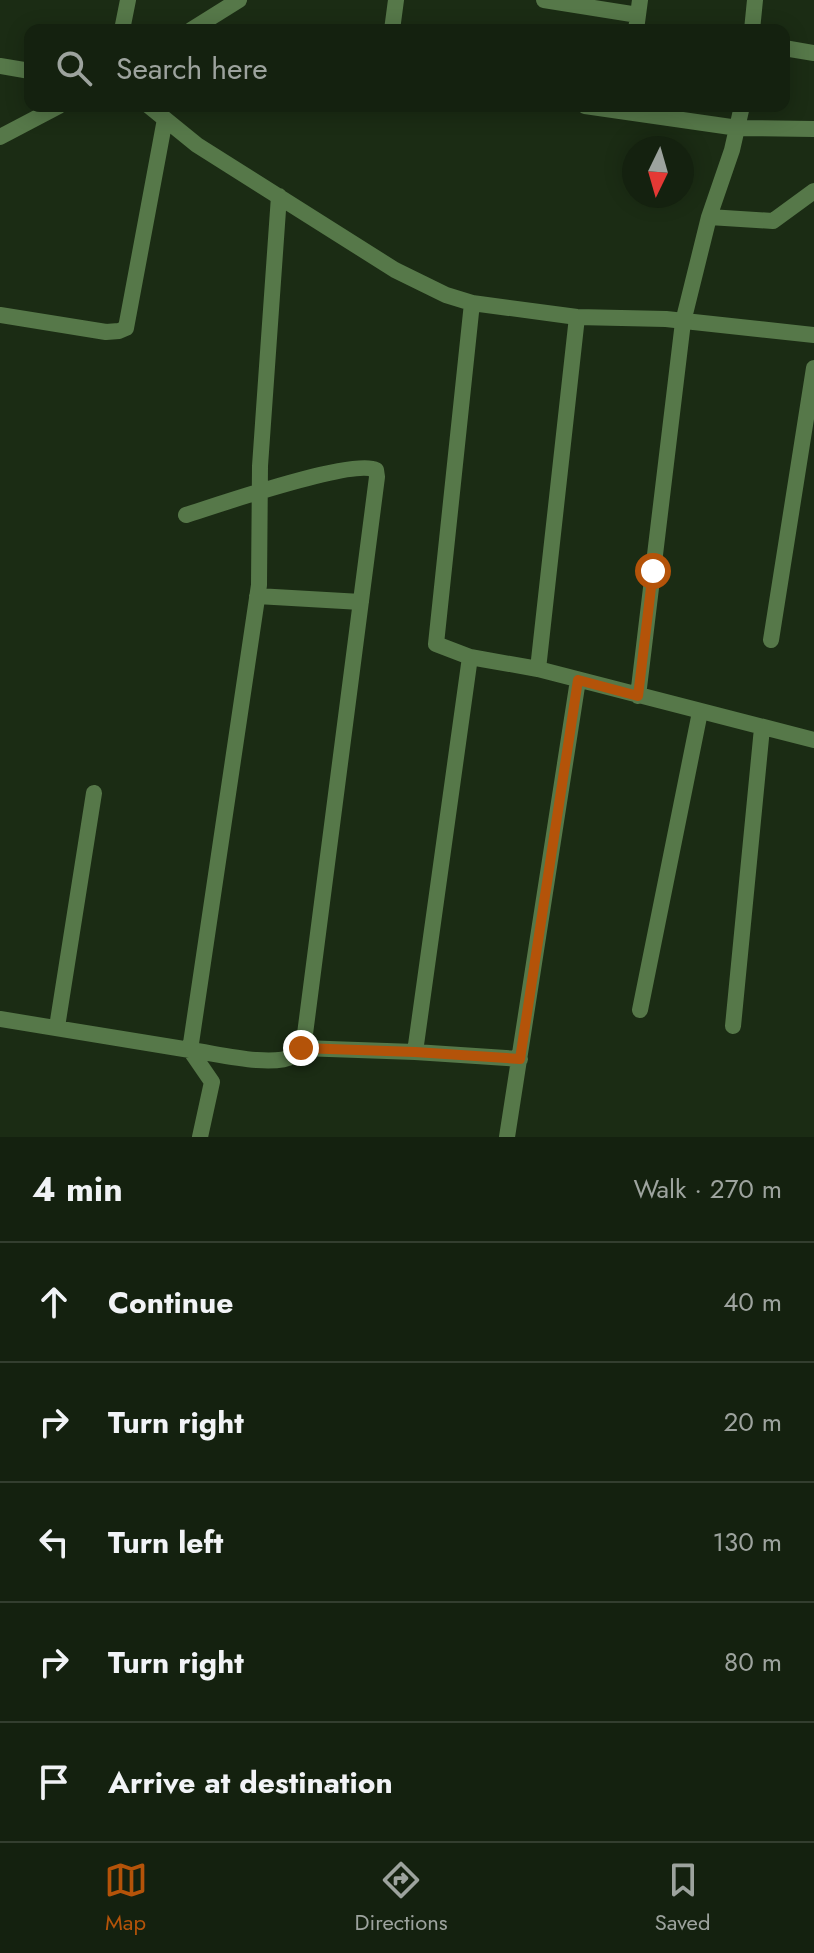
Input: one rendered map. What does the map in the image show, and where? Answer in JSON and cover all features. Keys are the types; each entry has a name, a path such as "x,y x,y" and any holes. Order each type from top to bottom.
{"street":[{"path":"123,24 128,0"},
{"path":"201,24 239,0"},
{"path":"393,24 396,0"},
{"path":"544,0 638,15"},
{"path":"753,24 755,0"},
{"path":"790,49 814,53"},
{"path":"0,66 24,70"},
{"path":"0,137 48,112"},
{"path":"156,112 197,145 395,270 446,295 472,303 577,317 666,319 814,335"},
{"path":"627,112 738,128 814,129"},
{"path":"638,696 683,322 709,217 741,112"},
{"path":"0,315 106,332 126,328 165,119"},
{"path":"709,217 773,221 814,191"},
{"path":"200,1137 212,1082 190,1050 257,596 260,493 279,196"},
{"path":"472,303 436,644 470,657 538,669 814,740"},
{"path":"538,669 577,317"},
{"path":"771,640 814,368"},
{"path":"0,1019 274,1061 292,1056 301,1048 376,470 369,466 343,469 186,515"},
{"path":"257,596 361,602"},
{"path":"415,1052 470,657"},
{"path":"507,1137 578,680"},
{"path":"640,1010 700,712"},
{"path":"733,1026 762,728"},
{"path":"57,1027 94,793"},
{"path":"301,1048 520,1059"}],"route":[{"path":"301,1048 520,1059 578,680 638,696 653,571"}]}
